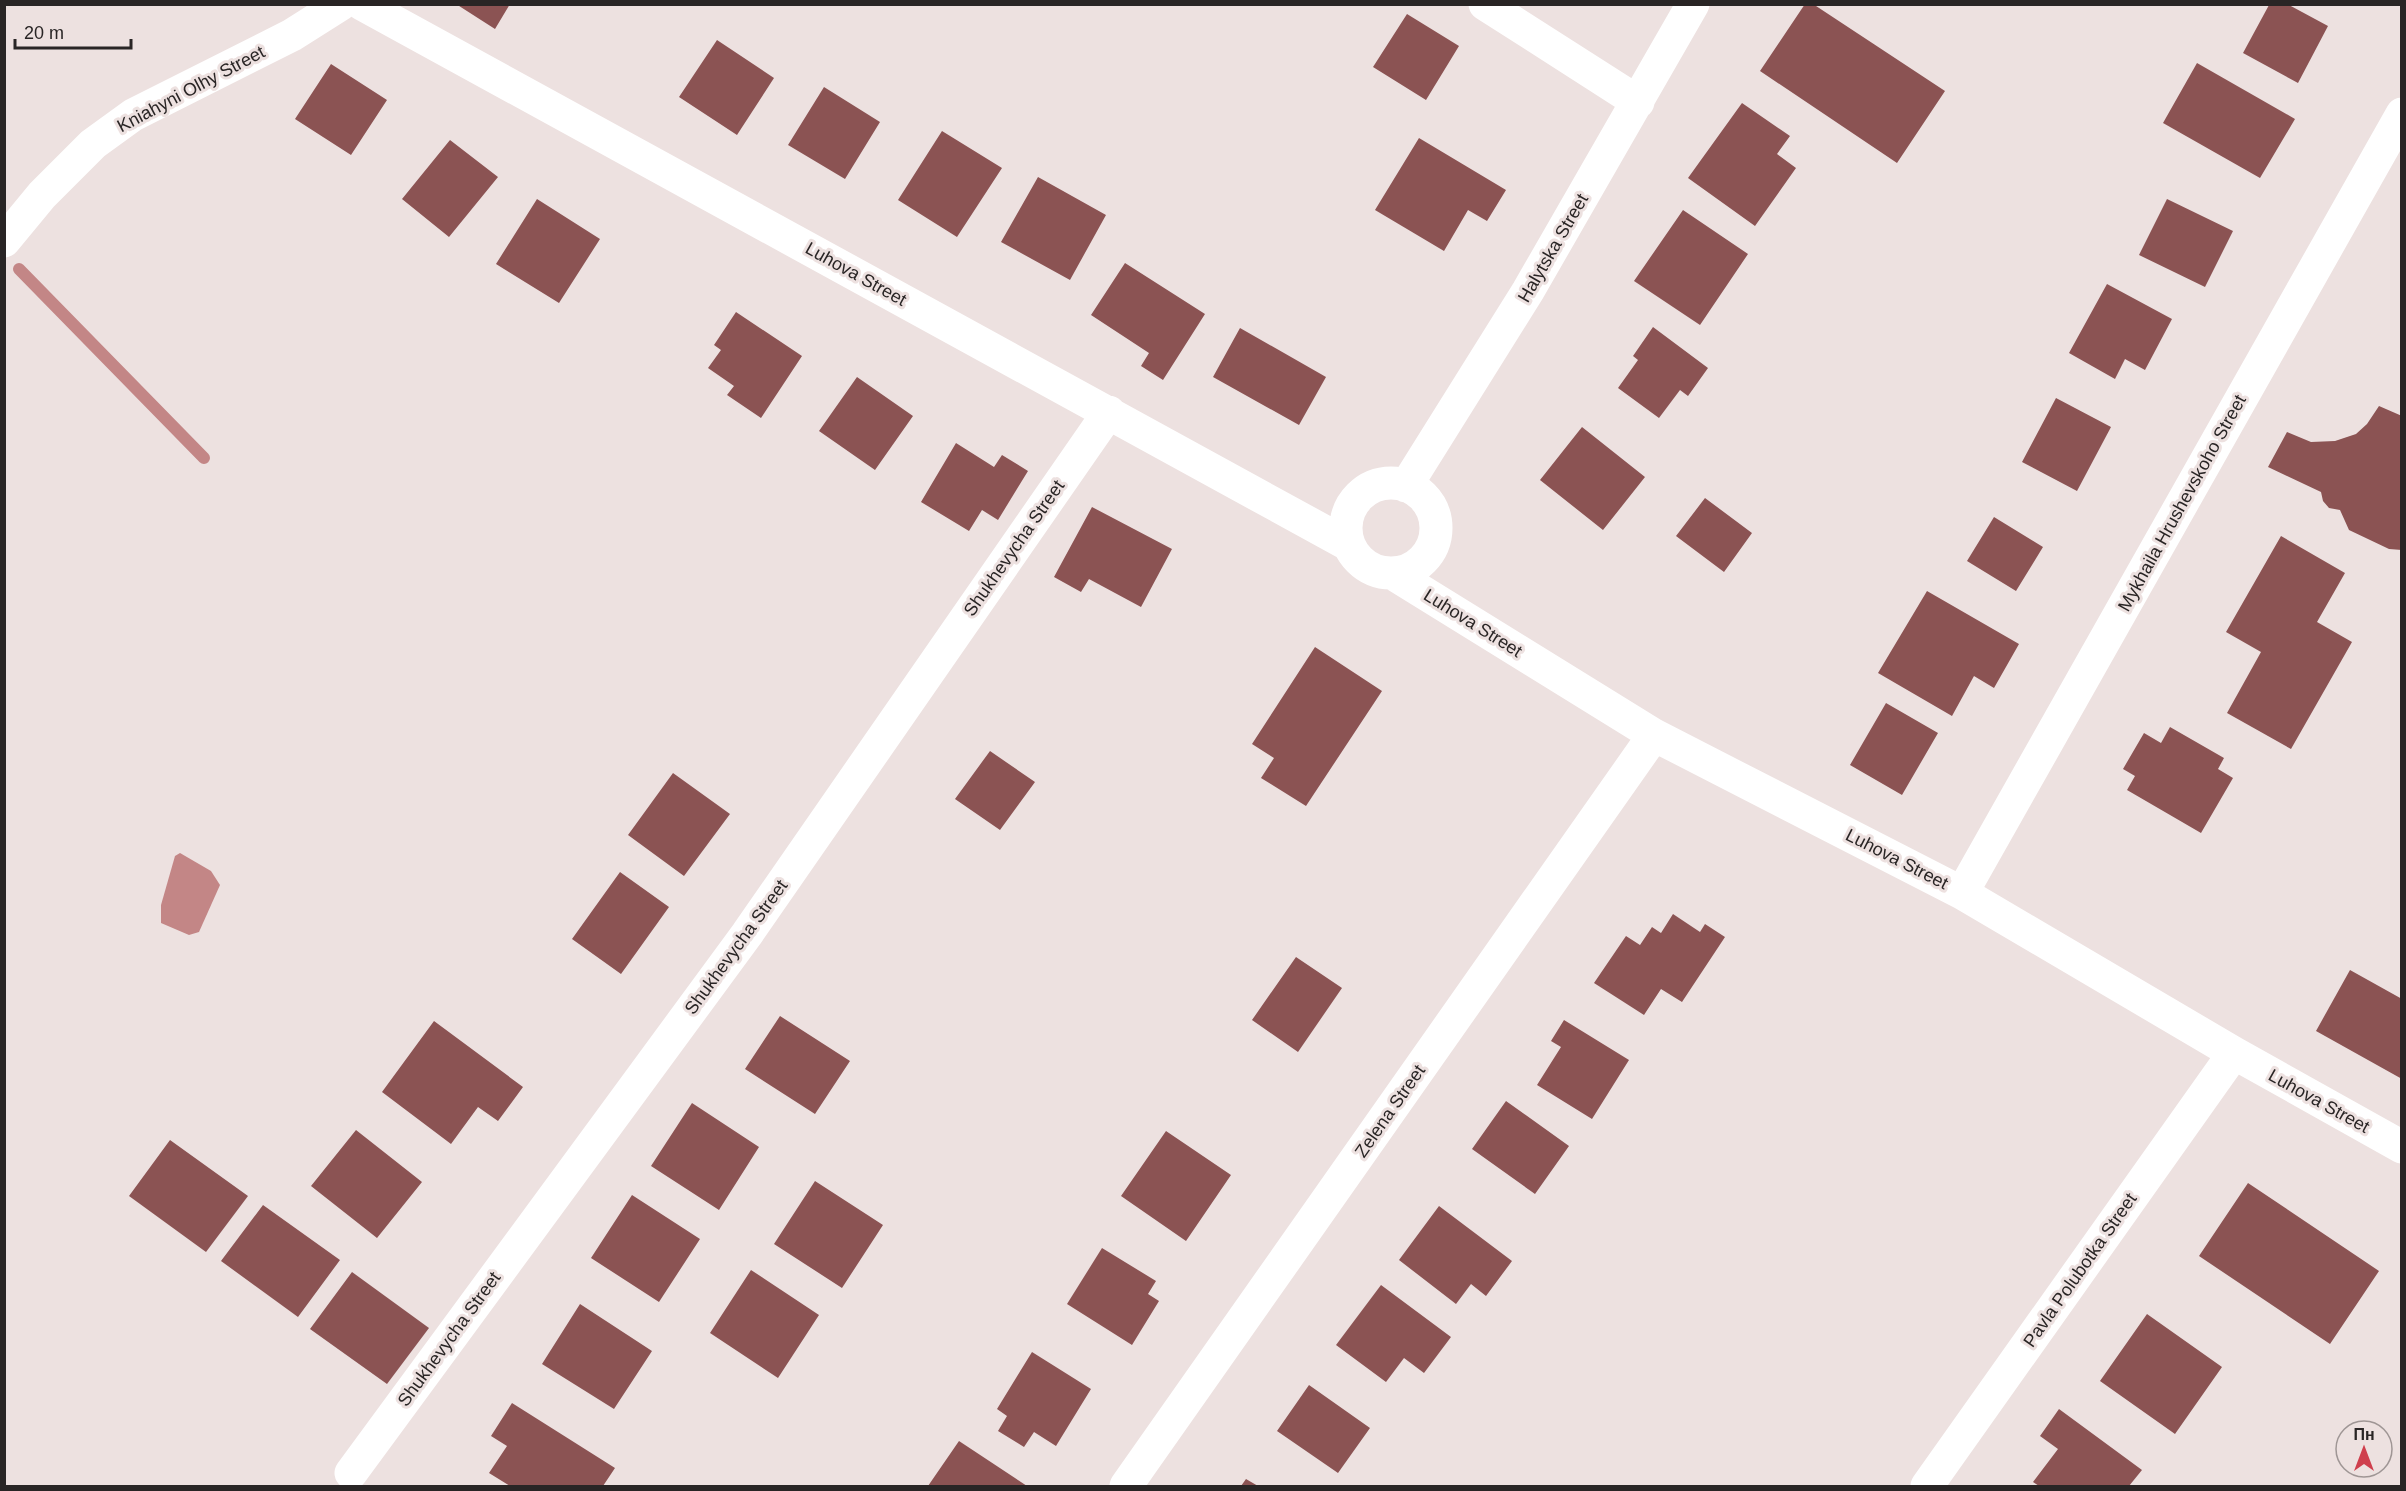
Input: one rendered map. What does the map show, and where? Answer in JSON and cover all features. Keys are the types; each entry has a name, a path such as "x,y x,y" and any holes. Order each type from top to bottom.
{"street":[{"name":"Kniahyni Olhy Street","path":"4,241 42,195 93,144 133,115 292,35 341,4"},
{"name":"Luhova Street","path":"362,4 1349,545"},
{"path":"1485,4 1638,102"},
{"name":"Halytska Street","path":"1407,486 1528,291 1693,4"},
{"name":"Mykhaila Hrushevskoho Street","path":"1962,892 2402,114"},
{"name":"Shukhevycha Street","path":"351,1473 747,934 1109,412"},
{"path":"1390,483 1407,486 1421,495 1431,508 1436,525 1434,543 1424,558 1410,569 1392,573 1374,570 1359,560 1349,545 1346,527 1350,510 1359,496 1374,486 1390,483"},
{"name":"Luhova Street","path":"1392,573 1654,735 1962,892 2234,1053 2402,1147"},
{"name":"Zelena Street","path":"1126,1486 1654,735"},
{"name":"Pavla Polubotka Street","path":"1927,1486 2234,1053"}],"shaded area":[{"path":"180,853 211,871 220,885 199,932 189,935 161,923 161,905 175,856"}],"building":[{"path":"456,4 510,4 495,29"},
{"path":"1805,4 1813,4 1945,91 1897,163 1760,71"},
{"path":"2269,5 2289,5 2328,26 2298,83 2243,53"},
{"path":"1407,14 1459,46 1426,100 1373,67"},
{"path":"717,40 774,78 737,135 679,97"},
{"path":"2197,63 2295,119 2260,178 2163,123"},
{"path":"331,64 387,100 351,155 295,119"},
{"path":"824,87 880,122 845,179 788,145"},
{"path":"1742,103 1790,136 1777,154 1796,168 1755,226 1688,178"},
{"path":"942,131 1002,168 957,237 898,200"},
{"path":"1419,138 1506,190 1487,221 1468,210 1444,251 1375,210"},
{"path":"450,140 498,177 449,237 402,199"},
{"path":"1038,177 1106,215 1070,280 1001,242"},
{"path":"537,199 600,239 559,303 496,264"},
{"path":"2167,199 2233,231 2205,287 2139,255"},
{"path":"1683,210 1748,254 1700,325 1634,281"},
{"path":"1125,263 1205,314 1163,380 1141,366 1149,353 1091,315"},
{"path":"2107,284 2172,319 2145,370 2125,359 2115,379 2069,353"},
{"path":"736,312 802,356 761,418 727,395 734,386 708,368 721,350 714,345"},
{"path":"1653,327 1708,368 1688,396 1680,390 1659,418 1618,388 1638,360 1633,356"},
{"path":"1240,328 1326,377 1299,425 1213,377"},
{"path":"857,377 913,416 875,470 819,431"},
{"path":"2056,398 2111,427 2077,491 2022,462"},
{"path":"2379,406 2402,416 2402,550 2389,549 2349,530 2340,510 2329,508 2323,501 2321,492 2268,467 2287,432 2311,442 2335,441 2356,434 2367,424"},
{"path":"1582,427 1645,477 1603,530 1540,480"},
{"path":"956,443 994,467 1002,455 1028,471 998,520 982,510 969,531 921,502"},
{"path":"1705,498 1752,533 1724,572 1676,536"},
{"path":"1092,507 1172,549 1141,607 1089,579 1081,592 1054,577"},
{"path":"1994,517 2043,547 2016,591 1967,561"},
{"path":"2281,536 2345,573 2317,622 2352,642 2291,749 2227,713 2261,652 2226,632"},
{"path":"1927,591 2019,644 1994,688 1974,676 1952,716 1878,673"},
{"path":"1315,647 1382,691 1306,806 1261,778 1274,758 1252,744"},
{"path":"1886,703 1938,733 1902,795 1850,765"},
{"path":"2170,727 2224,758 2218,769 2233,778 2201,833 2127,790 2135,776 2123,769 2144,733 2161,743"},
{"path":"990,751 1035,782 1000,830 955,799"},
{"path":"673,773 730,814 684,876 628,835"},
{"path":"620,872 669,907 621,974 572,939"},
{"path":"1673,914 1700,932 1705,924 1725,937 1682,1002 1661,989 1644,1015 1594,983 1626,936 1640,945 1652,927 1661,933"},
{"path":"1296,957 1342,988 1298,1052 1252,1020"},
{"path":"2350,970 2402,999 2402,1079 2316,1031"},
{"path":"780,1016 850,1061 815,1114 745,1069"},
{"path":"1564,1020 1629,1060 1592,1119 1537,1085 1561,1047 1551,1041"},
{"path":"434,1021 523,1087 498,1121 478,1107 451,1144 382,1092"},
{"path":"1506,1101 1569,1146 1535,1194 1472,1149"},
{"path":"692,1103 759,1147 719,1210 651,1166"},
{"path":"356,1130 422,1182 377,1238 311,1186"},
{"path":"1166,1131 1231,1175 1186,1241 1121,1196"},
{"path":"170,1140 248,1196 206,1252 129,1196"},
{"path":"815,1181 883,1225 842,1288 774,1244"},
{"path":"2248,1183 2379,1271 2330,1344 2199,1256"},
{"path":"632,1195 700,1239 659,1302 591,1258"},
{"path":"263,1205 340,1260 298,1317 221,1261"},
{"path":"1439,1206 1512,1261 1486,1296 1471,1284 1456,1304 1399,1260"},
{"path":"1102,1248 1156,1281 1148,1294 1159,1301 1132,1345 1067,1304"},
{"path":"751,1270 819,1315 778,1378 710,1333"},
{"path":"352,1272 429,1328 387,1384 310,1329"},
{"path":"1381,1285 1451,1337 1424,1373 1404,1358 1386,1382 1336,1345"},
{"path":"580,1304 652,1351 614,1409 542,1364"},
{"path":"2147,1314 2222,1367 2175,1434 2100,1381"},
{"path":"1032,1352 1091,1389 1056,1446 1034,1432 1024,1447 998,1431 1007,1416 997,1409"},
{"path":"1309,1385 1370,1428 1338,1473 1277,1431"},
{"path":"512,1403 615,1468 603,1486 510,1486 489,1473 507,1446 491,1436"},
{"path":"2059,1409 2142,1470 2129,1486 2039,1486 2033,1482 2058,1449 2040,1436"},
{"path":"959,1441 1027,1486 928,1486"},
{"path":"1246,1479 1258,1486 1241,1486"}],"waterway":[{"path":"19,269 204,458"}]}
